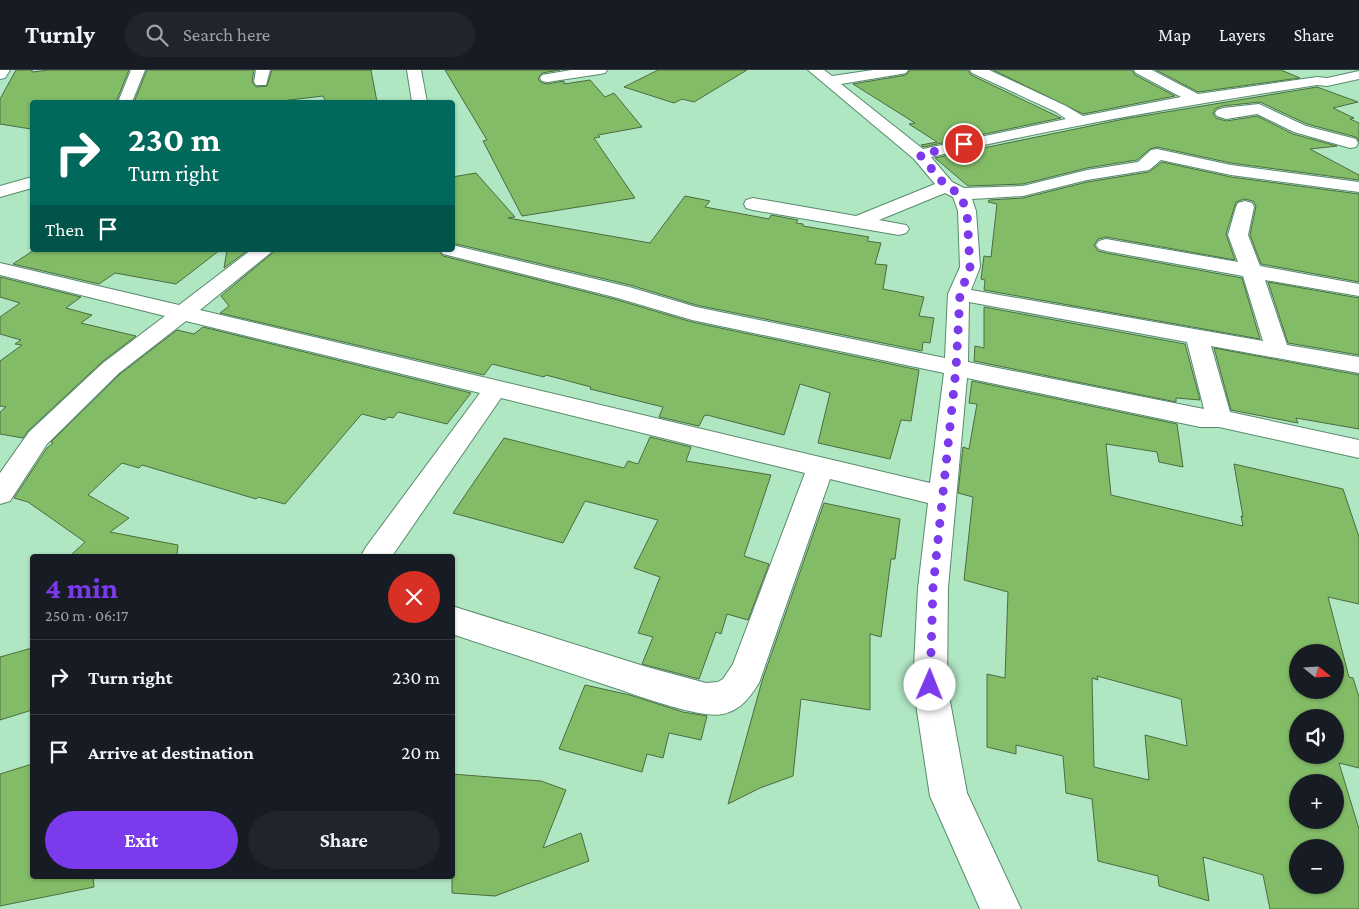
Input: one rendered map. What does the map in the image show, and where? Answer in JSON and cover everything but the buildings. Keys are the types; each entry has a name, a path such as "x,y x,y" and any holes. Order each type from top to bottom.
{"street":[{"path":"0,75 3,70"},
{"path":"126,100 138,70"},
{"path":"414,70 415,100"},
{"path":"547,78 601,70"},
{"path":"822,75 901,70"},
{"path":"977,70 1061,109 1081,122"},
{"path":"1141,70 1226,114 1259,109 1300,129 1354,146"},
{"path":"1302,70 1350,90"},
{"path":"822,75 920,155 953,190 967,212 970,268 960,294 956,369 933,588 930,685 949,796 1001,909"},
{"path":"920,155 979,140 1196,99 1317,81 1327,82 1359,75"},
{"path":"1248,92 1354,146"},
{"path":"856,222 953,190 1023,191 1087,175 1143,166 1157,154 1231,170 1359,187"},
{"path":"0,178 29,183"},
{"path":"0,192 29,183"},
{"path":"753,204 899,229"},
{"path":"1245,207 1238,235 1252,271 1277,350"},
{"path":"1106,245 1359,290"},
{"path":"455,251 621,292 692,313 1200,418 1219,418 1359,449"},
{"path":"0,494 38,438 111,368 261,252"},
{"path":"0,268 943,496"},
{"path":"960,294 1359,365"},
{"path":"1197,336 1219,418"},
{"path":"377,554 496,388"},
{"path":"455,621 647,683 706,699 723,698 734,690 747,672 821,467"}],"route":[{"path":"930,685 933,588 956,369 960,294 970,268 967,212 960,194 946,186 920,155 964,144"}]}
